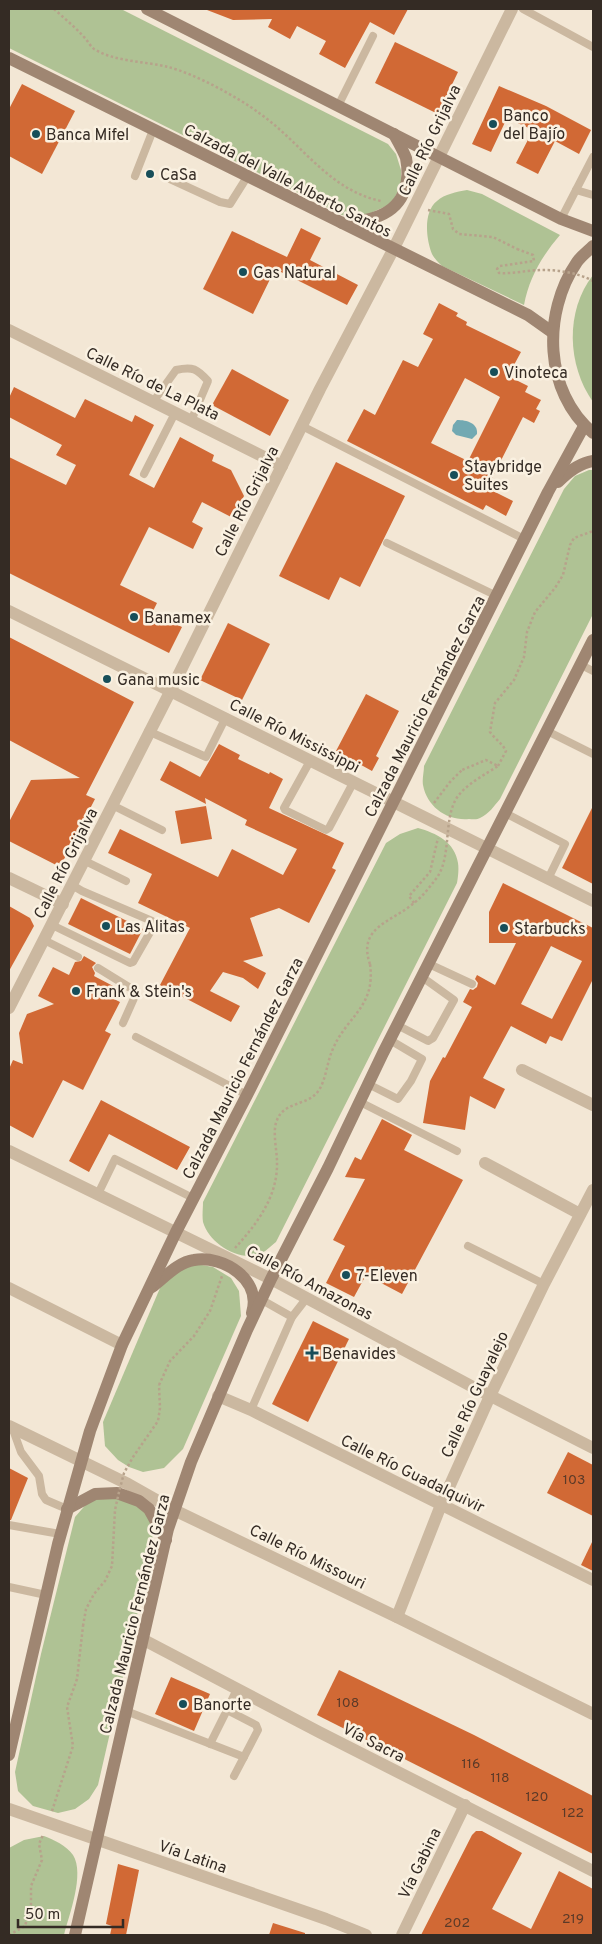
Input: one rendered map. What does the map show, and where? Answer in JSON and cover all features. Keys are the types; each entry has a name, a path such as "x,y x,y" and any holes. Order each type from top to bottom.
{"main road":[{"path":"147,9 561,219 593,231"},
{"name":"Calzada del Valle Alberto Santos","path":"9,58 393,250 528,315 552,332"},
{"path":"339,223 372,219 384,214 397,204 405,186 407,167 405,157 394,134"},
{"path":"589,430 566,398 555,365 552,332 560,295 578,262 593,246"},
{"name":"Calzada Mauricio Fernández Garza","path":"9,1755 60,1534 81,1461 122,1345 176,1232 247,1095 526,540 548,492 589,430"},
{"path":"548,492 573,469 583,463 593,461"},
{"name":"Calzada Mauricio Fernández Garza","path":"75,1935 166,1540 174,1510 191,1462 218,1396 271,1279 324,1177 397,1025 593,640"},
{"path":"149,1289 181,1265 192,1260 207,1259 229,1262 248,1283 254,1294 254,1307 247,1330"},
{"path":"67,1509 95,1494 117,1493 139,1501 149,1509 166,1540"}],"street":[{"name":"Calle Río Grijalva","path":"9,1008 148,731 170,692 302,426 393,250 512,9"},
{"name":"Calle Río de La Plata","path":"9,330 282,466"},
{"name":"Calle Río Mississippi","path":"9,611 593,901"},
{"path":"9,878 62,904"},
{"path":"522,1070 593,1104"},
{"name":"Calle Río Amazonas","path":"9,1151 176,1232 229,1262 271,1279 490,1396 593,1448"},
{"path":"485,1162 580,1214"},
{"name":"Calle Río Guayalejo","path":"397,1617 441,1505 490,1396 544,1284 593,1190"},
{"path":"9,1288 122,1345"},
{"name":"Calle Río Guadalquivir","path":"218,1396 251,1410 593,1580"},
{"name":"Calle Río Missouri","path":"10,1426 128,1484 174,1510 593,1714"},
{"name":"Vía Sacra","path":"142,1639 593,1871"},
{"name":"Vía Gabina","path":"402,1935 465,1805"},
{"name":"Vía Latina","path":"9,1809 326,1919 366,1935"}],"lane":[{"path":"523,9 593,47"},
{"path":"338,106 373,36"},
{"path":"135,176 153,130"},
{"path":"561,219 593,157"},
{"path":"170,179 220,202 230,204 247,177"},
{"path":"576,190 593,195"},
{"path":"153,402 176,370 186,368 199,370 208,381 191,421"},
{"path":"144,474 175,413"},
{"path":"302,426 526,540"},
{"path":"388,543 497,596"},
{"path":"581,664 593,671"},
{"path":"148,731 206,757 226,718"},
{"path":"547,731 593,754"},
{"path":"310,761 284,808 285,810 326,830 329,828 353,783"},
{"path":"112,805 162,830"},
{"path":"505,813 565,844 548,878"},
{"path":"84,861 126,881"},
{"path":"52,925 130,963 133,962 154,927 152,922 82,891 72,884"},
{"path":"44,940 78,958"},
{"path":"429,964 472,984"},
{"path":"98,968 132,989 135,996 123,1023"},
{"path":"397,1025 428,1041 433,1038 454,1000 422,977"},
{"path":"136,1037 247,1095"},
{"path":"368,1084 398,1099 411,1082 422,1060 390,1040"},
{"path":"360,1102 457,1151"},
{"path":"98,1194 115,1159 193,1198"},
{"path":"468,1246 544,1284"},
{"path":"251,1410 292,1317 306,1299"},
{"path":"262,1300 292,1317"},
{"path":"10,1426 21,1452 39,1476 42,1494 46,1500 67,1509"},
{"path":"9,1525 60,1534"},
{"path":"9,1587 46,1595"},
{"path":"210,1744 237,1689"},
{"path":"227,1710 257,1726 257,1732 234,1776"},
{"path":"126,1711 244,1757"}],"path":[{"path":"54,9 86,38 92,47 120,58 170,67 221,90 259,112 277,126 326,174 349,190 368,198 397,204"},
{"path":"414,206 449,214 453,229 460,234 493,238 533,255 534,261 499,266 497,270 499,273 543,270 562,271 593,281"},
{"path":"9,1935 25,1926 31,1905 31,1886 42,1860 39,1844 55,1804 73,1746 67,1707 77,1678 86,1609 94,1594 105,1581 112,1566 114,1517 118,1492 124,1473 133,1457 158,1421 160,1408 159,1385 170,1361 194,1336 210,1311 235,1248 251,1230 270,1201 278,1169 276,1121 282,1112 291,1105 311,1098 318,1091 332,1050 342,1030 359,1013 368,996 371,974 366,954 370,935 377,928 414,903 437,878 445,856 451,812 458,796 498,766 506,751 503,745 490,732 495,702 514,680 524,657 527,632 535,612 563,575 570,545 574,538 593,531"},
{"path":"434,804 450,782 462,770 486,760 498,766"},
{"path":"414,903 409,896 430,872 434,855"}],"green space":[{"path":"9,9 121,9 388,144 396,154 401,170 401,186 391,204 359,218 342,215 9,48"},
{"path":"467,190 482,194 560,235 547,251 537,268 529,286 524,305 442,266 432,254 427,234 429,212 437,201"},
{"path":"593,275 593,402 578,372 573,338 574,321 578,305 584,289"},
{"path":"593,470 593,614 500,799 489,812 479,819 453,818 439,811 425,793 423,783 424,766 564,489 575,476"},
{"path":"418,828 444,839 453,849 458,865 457,883 276,1242 260,1254 251,1256 234,1253 218,1243 206,1230 203,1222 203,1202 386,843 400,834"},
{"path":"191,1263 213,1267 231,1278 239,1291 241,1316 183,1449 164,1468 143,1472 129,1467 118,1460 105,1446 103,1422 163,1281"},
{"path":"110,1495 131,1503 144,1511 151,1523 153,1546 98,1785 89,1799 75,1809 58,1813 33,1806 18,1791 15,1772 41,1654 75,1517 89,1501"},
{"path":"44,1836 67,1848 73,1855 76,1863 77,1883 75,1895 64,1935 9,1935 9,1848 24,1840"}],"water":[{"path":"457,420 474,425 477,434 472,439 456,435 452,431 453,425"}],"building":[{"path":"207,9 408,9 394,35 370,22 345,68 319,54 326,41 297,26 290,39 268,27 272,19 233,20"},
{"path":"395,42 458,72 438,114 375,83"},
{"name":"Banca Mifel","path":"22,84 75,111 42,174 9,156 9,109"},
{"path":"499,86 546,106 591,130 579,154 555,141 538,174 516,163 533,130 507,118 491,152 472,144"},
{"name":"Gas Natural","path":"301,228 321,238 310,260 358,285 347,305 275,269 253,314 203,289 232,231 287,257"},
{"path":"439,303 458,313 456,316 467,322 466,325 521,352 508,376 528,386 525,392 541,400 536,409 540,411 534,423 523,417 487,488 513,501 506,516 486,505 483,510 347,441 364,409 375,415 403,360 418,367 433,339 423,334","holes":["465,378 500,397 468,461 431,443"]},
{"path":"232,369 289,400 270,436 212,405"},
{"path":"14,387 75,418 85,399 132,422 135,415 154,425 129,475 154,488 180,437 214,455 212,461 231,470 244,496 233,518 202,502 192,522 203,528 193,549 149,527 120,585 157,603 152,613 182,627 169,653 9,573 9,457 66,485 76,465 56,455 62,445 9,417 9,398"},
{"path":"336,462 405,496 360,587 340,577 329,600 279,576"},
{"path":"228,623 270,644 242,700 200,680"},
{"path":"9,637 134,702 86,795 95,799 60,867 9,841 9,822 31,780 80,778 9,740"},
{"path":"366,694 399,711 376,756 379,758 372,771 336,751"},
{"path":"219,744 240,755 238,759 283,779 269,808 344,843 332,868 336,870 309,923 279,908 250,918 263,956 243,961 266,973 258,989 243,978 223,972 210,991 240,1006 231,1022 160,985 190,928 138,903 152,874 108,853 120,829 218,877 232,849 283,875 297,849 245,825 247,820 205,798 206,804 160,780 170,761 200,777"},
{"path":"206,806 212,839 181,844 175,811"},
{"path":"593,806 593,884 562,868"},
{"path":"503,883 593,928 593,979 562,1041 550,1036 546,1044 511,1026 483,1078 505,1089 495,1109 470,1096 465,1130 423,1123 430,1081 443,1057 445,1058 472,1007 463,1002 470,989 473,990 477,987 478,983 475,979 477,975 495,985 516,943 489,943 489,912","holes":["551,946 582,961 552,1019 521,1004"]},
{"name":"Las Alitas","path":"81,898 143,929 130,954 68,924"},
{"path":"9,906 30,918 34,926 9,971"},
{"path":"84,956 96,963 92,967 95,973 94,976 115,987 110,997 120,1002 105,1031 111,1034 83,1090 63,1080 33,1138 9,1125 9,1069 13,1060 23,1064 19,1033 27,1014 54,1004 38,996 53,967 69,975 75,962 81,961"},
{"path":"101,1100 190,1147 177,1170 109,1134 89,1172 69,1161"},
{"path":"382,1119 412,1135 404,1150 463,1180 402,1294 366,1275 354,1297 326,1283 345,1246 333,1240 365,1179 345,1177 355,1157 361,1160"},
{"path":"313,1321 349,1339 308,1422 272,1404"},
{"path":"568,1452 593,1465 593,1516 547,1493"},
{"path":"9,1468 28,1478 11,1520 9,1520"},
{"path":"593,1540 593,1571 581,1565"},
{"path":"339,1670 474,1735 593,1796 593,1854 317,1715"},
{"name":"Banorte","path":"171,1677 210,1694 194,1731 155,1714"},
{"path":"476,1831 482,1831 522,1853 492,1909 531,1929 559,1871 593,1889 593,1935 421,1935 472,1835"},
{"path":"118,1864 139,1870 126,1935 110,1935 112,1926 106,1924"},
{"path":"273,1923 305,1933 305,1935 269,1935"}],"place":[{"name":"Banco del Bajío","path":"493,124"},
{"name":"Banca Mifel","path":"36,134"},
{"name":"CaSa","path":"150,174"},
{"name":"Gas Natural","path":"243,272"},
{"name":"Vinoteca","path":"494,372"},
{"name":"Staybridge Suites","path":"454,475"},
{"name":"Banamex","path":"134,617"},
{"name":"Gana music","path":"107,679"},
{"name":"Las Alitas","path":"106,926"},
{"name":"Starbucks","path":"504,928"},
{"name":"Frank & Stein's","path":"76,991"},
{"name":"7-Eleven","path":"346,1275"},
{"name":"Benavides","path":"312,1353"},
{"name":"Banorte","path":"183,1704"}]}
